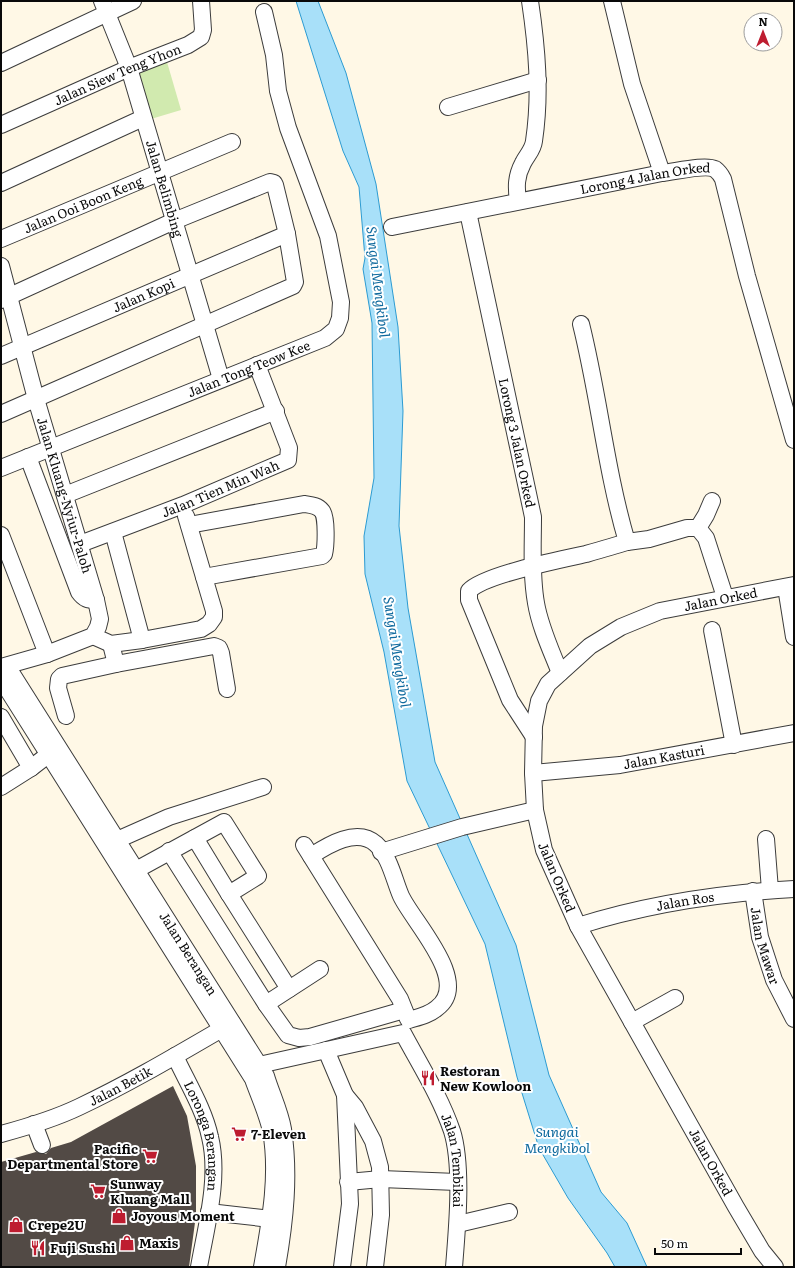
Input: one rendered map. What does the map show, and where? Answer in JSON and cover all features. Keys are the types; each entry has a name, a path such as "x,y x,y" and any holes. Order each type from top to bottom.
{"street":[{"path":"1,63 104,7 133,1"},
{"name":"Jalan Siew Teng Yhon","path":"1,125 129,68 188,45 201,37 203,30 202,1"},
{"path":"518,201 516,186 518,175 534,143 538,107 538,57 530,1"},
{"path":"612,1 632,84 662,173"},
{"name":"Jalan Belimbing","path":"104,7 129,68 221,379"},
{"name":"Jalan Tong Teow Kee","path":"1,468 325,338 336,329 342,309 336,235 301,166 288,128 278,91 274,55 264,12"},
{"path":"448,107 538,80"},
{"path":"1,183 144,118"},
{"name":"Jalan Ooi Boon Keng","path":"1,239 232,142"},
{"name":"Lorong 4 Jalan Orked","path":"392,227 662,173 714,168 723,179 747,276 794,440"},
{"path":"1,414 293,286 294,282 287,234 275,185 274,183 270,182 174,221 5,298"},
{"name":"Lorong 3 Jalan Orked","path":"468,212 533,517 533,566 536,603 542,627 560,672"},
{"name":"Jalan Kopi","path":"1,356 23,348 190,274 287,234"},
{"name":"Jalan Kluang-Nyiur-Paloh","path":"1,266 5,298 23,348 36,399 96,600 100,619 93,636"},
{"path":"581,324 590,359 617,503 627,542"},
{"name":"Jalan Tien Min Wah","path":"80,544 183,504 288,460 289,448 257,365"},
{"path":"65,495 276,411"},
{"path":"28,457 79,592 82,597 88,600 96,600"},
{"path":"698,528 712,500"},
{"path":"3,671 93,636 111,644 201,629 209,624 214,617 214,611 183,504"},
{"path":"189,525 304,504 316,506 322,511 324,516 326,546 322,556 204,576"},
{"path":"534,737 510,700 469,600 469,591 472,587 533,566 627,542 649,539 687,528 698,528"},
{"path":"698,528 706,538 725,597"},
{"path":"113,532 142,640"},
{"path":"1,535 47,654"},
{"path":"790,586 794,637"},
{"name":"Jalan Orked","path":"775,1267 762,1251 736,1207 578,926 544,850 535,810 533,773 534,737 539,701 548,684 590,646 621,627 660,611 725,597 790,586"},
{"path":"712,630 734,744"},
{"path":"111,644 116,664"},
{"path":"66,716 58,688 59,679 62,676 116,664 214,646 219,648 227,689"},
{"name":"Jalan Berangan","path":"3,671 228,1025 253,1067 266,1076 283,1128 287,1174 285,1221 268,1265"},
{"path":"1,717 31,768"},
{"name":"Jalan Kasturi","path":"533,773 620,765 794,733"},
{"path":"1,787 31,768 53,750"},
{"path":"112,843 170,817 263,787"},
{"path":"381,852 462,827 535,810"},
{"path":"131,873 224,822 258,876 229,894"},
{"path":"195,838 289,989"},
{"path":"170,851 266,1004 288,1035 299,1038 409,1021 428,1014 438,1008 445,999 449,989 447,976 435,950 401,897 386,859 376,844 362,838 349,838 308,850 400,999 409,1021"},
{"path":"766,839 770,890"},
{"name":"Jalan Ros","path":"578,926 615,914 678,901 753,891 794,889"},
{"name":"Jalan Mawar","path":"753,891 760,937 774,980 794,1019"},
{"path":"266,1004 320,969"},
{"path":"632,1022 675,998"},
{"name":"Jalan Betik","path":"1,1134 78,1108 175,1056 228,1025"},
{"name":"Jalan Tembikai","path":"253,1067 403,1033 441,1103 452,1132 456,1154 458,1224 454,1267"},
{"path":"326,1050 345,1095 355,1107 373,1141 380,1167 381,1215 375,1267"},
{"name":"Loronga Berangan","path":"175,1056 201,1112 210,1137 212,1189 199,1267"},
{"name":"Jalan Berangan","path":"253,1067 253,1079 270,1130 275,1174 268,1265"},
{"path":"342,1267 350,1216 345,1095"},
{"path":"34,1124 42,1145"},
{"path":"348,1182 381,1179 457,1182"},
{"path":"209,1212 271,1219"},
{"path":"458,1224 510,1212"}],"green space":[{"path":"167,62 181,110 151,119 137,71"}],"water":[{"name":"Sungai Mengkibol","path":"296,1 318,1 346,73 376,184 398,327 403,411 399,526 408,608 435,762 516,945 549,1075 601,1192 627,1223 647,1267 615,1267 607,1253 568,1198 539,1148 517,1077 485,944 407,781 384,652 365,574 364,536 374,478 372,323 363,269 365,258 359,187 343,151"}],"building":[{"name":"Sunway Kluang Mall","path":"173,1086 187,1116 196,1166 196,1215 189,1267 1,1267 1,1162 36,1152 46,1154 51,1148 71,1142"}],"place":[{"name":"Restoran New Kowloon","path":"428,1078"},
{"name":"7-Eleven","path":"239,1134"},
{"name":"Pacific Departmental Store","path":"150,1156"},
{"name":"Sunway Kluang Mall","path":"98,1191"},
{"name":"Joyous Moment","path":"119,1216"},
{"name":"Crepe2U","path":"16,1225"},
{"name":"Maxis","path":"127,1243"},
{"name":"Fuji Sushi","path":"38,1248"}]}
